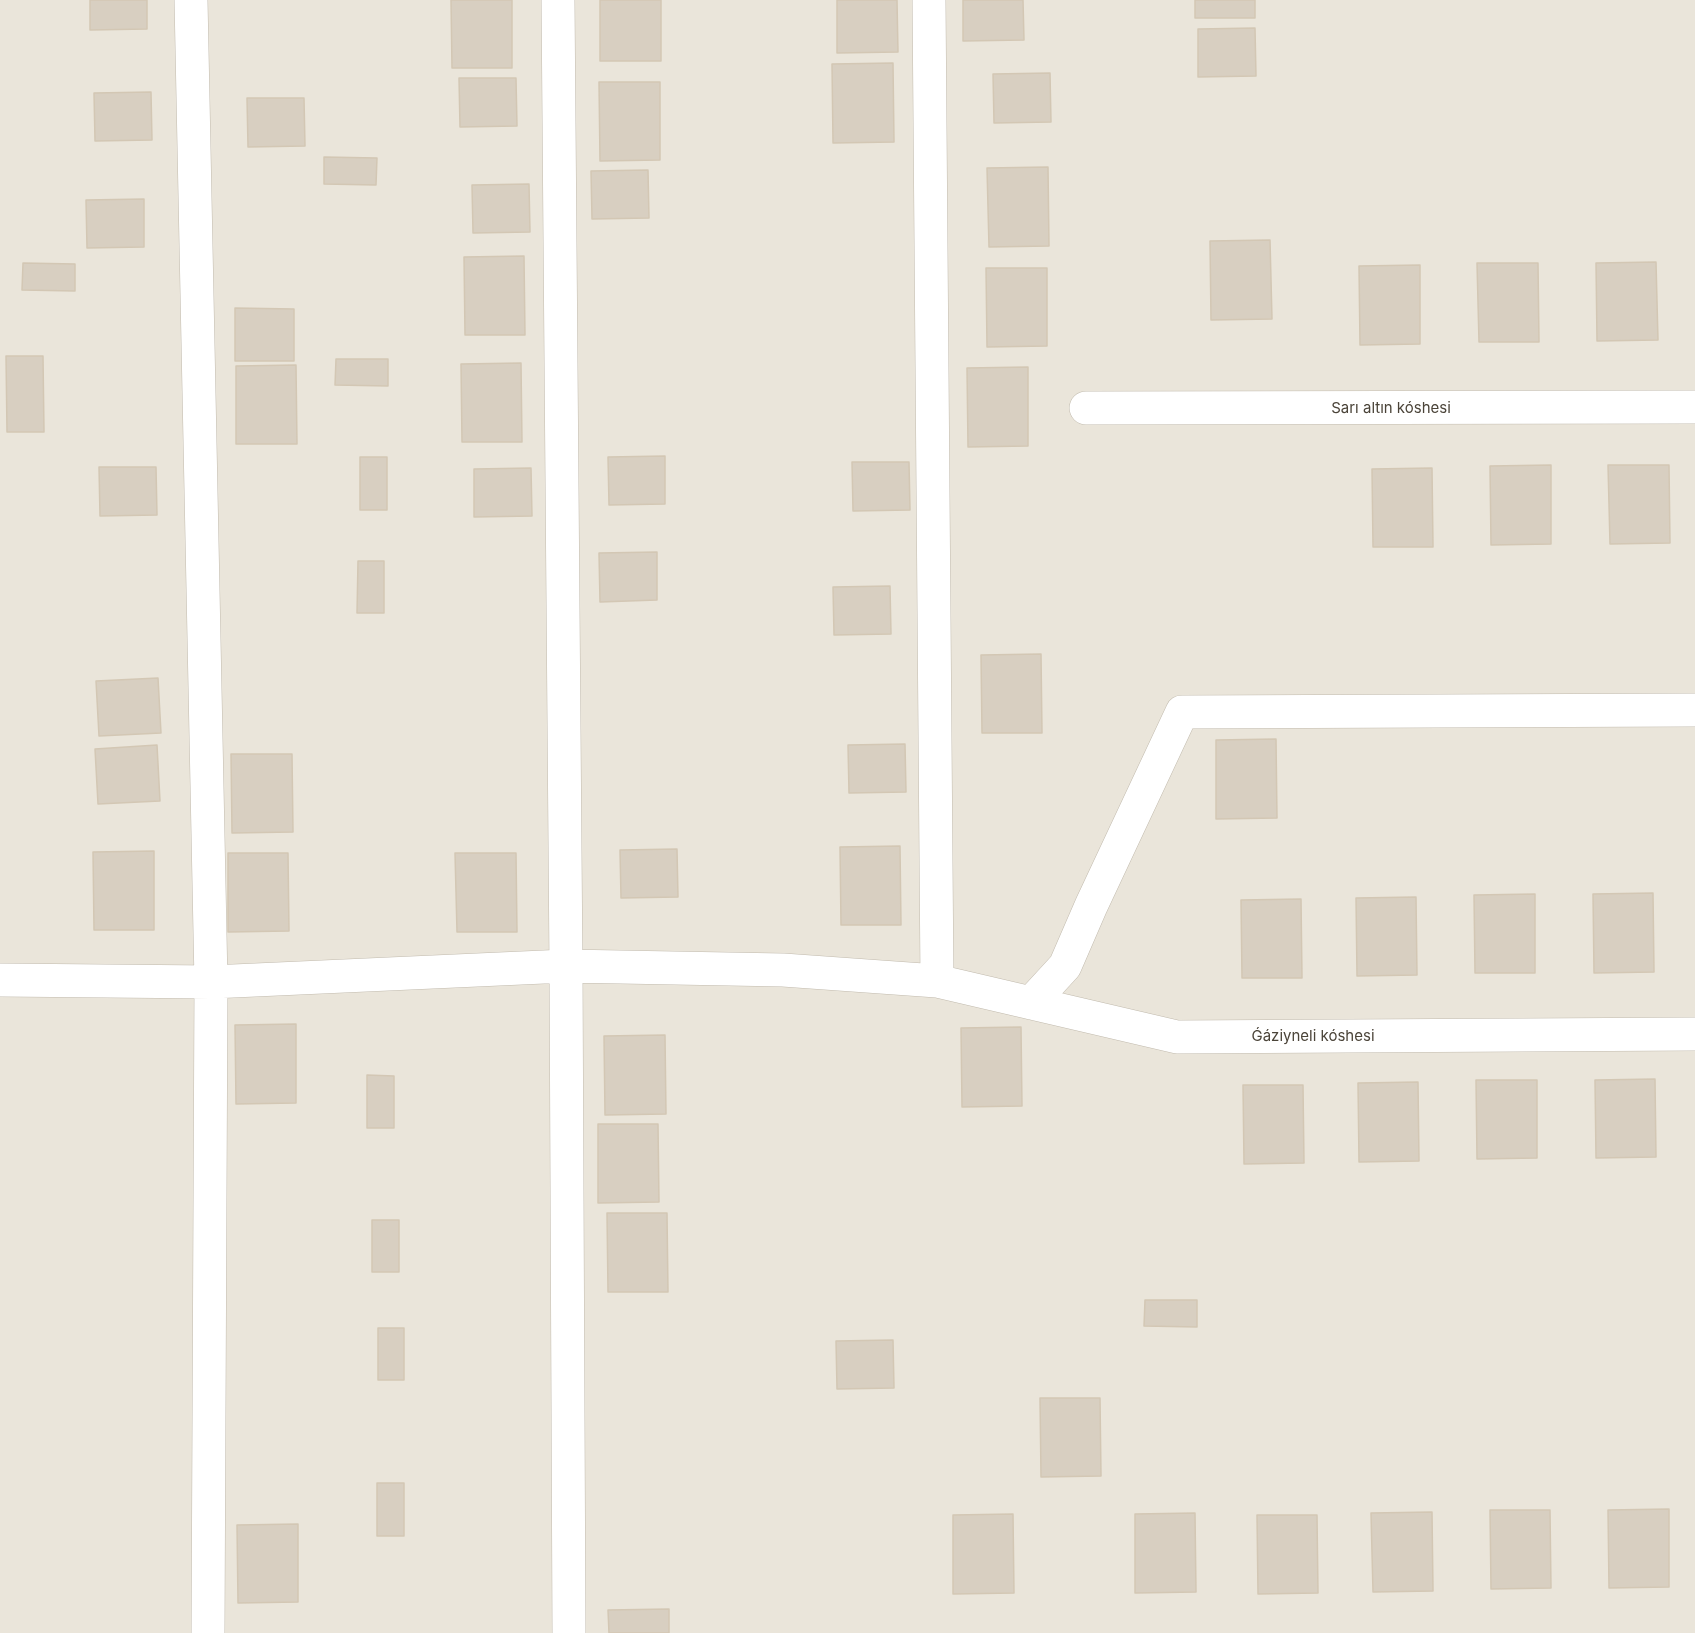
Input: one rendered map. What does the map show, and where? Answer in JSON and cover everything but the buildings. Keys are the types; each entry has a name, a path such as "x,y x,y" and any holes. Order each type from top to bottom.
{"street":[{"path":"191,0 211,982 208,1633"},
{"path":"558,0 569,1633"},
{"path":"928,0 937,981"},
{"name":"Sarı altın kóshesi","path":"1086,408 1695,407"},
{"path":"1031,1003 1065,966 1182,712 1695,710"},
{"name":"Ǵáziyneli kóshesi","path":"0,980 211,982 566,966 783,970 937,981 1177,1037 1695,1034"}],"shaded area":[{"path":"0,0 1695,0 1695,1633 0,1633"}]}
